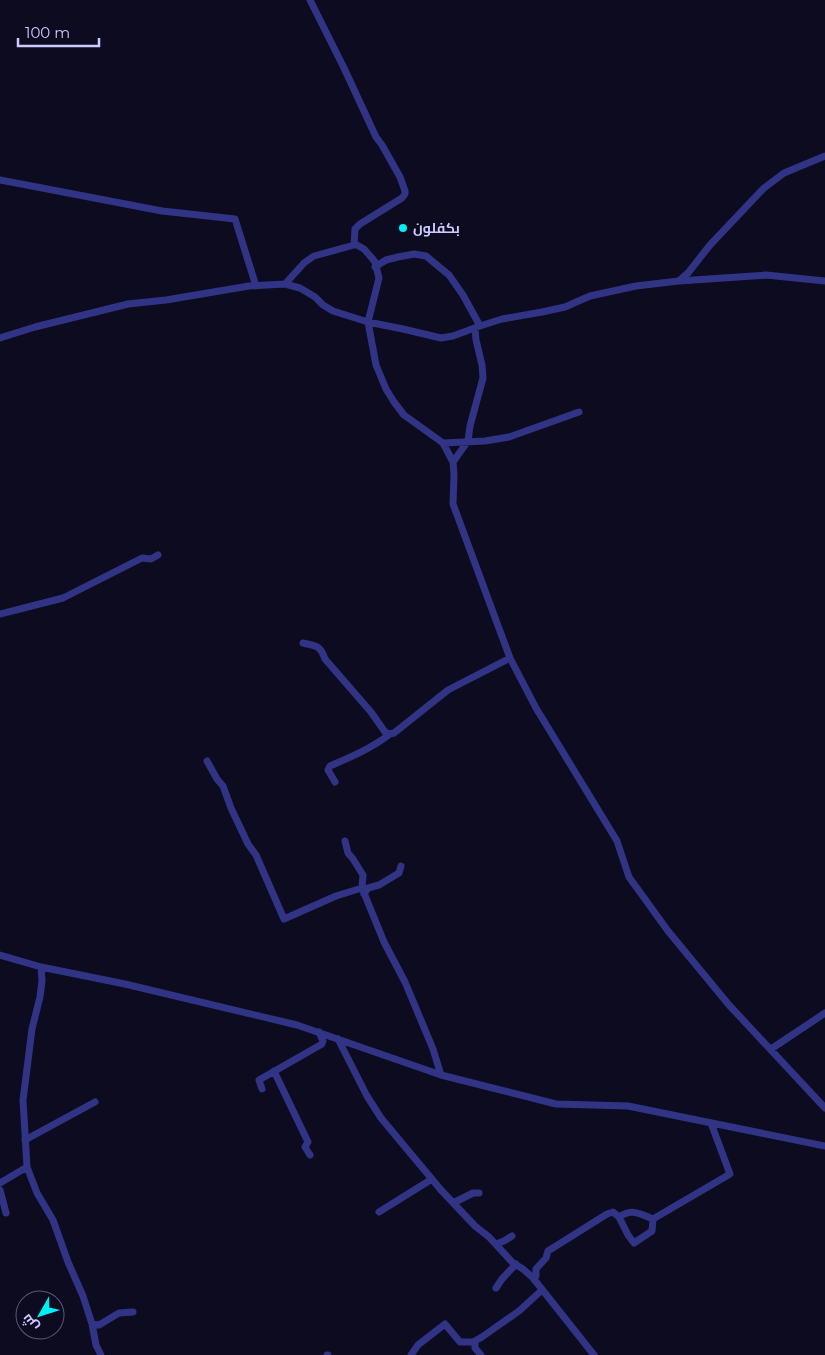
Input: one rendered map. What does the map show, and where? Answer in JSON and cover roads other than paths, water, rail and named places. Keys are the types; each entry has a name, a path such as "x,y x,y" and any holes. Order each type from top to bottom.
{"street":[{"path":"310,0 369,124 400,177 405,191 402,198 355,229 354,245"},
{"path":"679,281 688,274 710,245 764,188 784,173 825,156"},
{"path":"0,180 162,211 235,219 256,286"},
{"path":"284,284 304,263 314,256 354,245 364,248 375,262 379,278 368,322 376,365 386,389 404,415 444,443 453,462 453,504 510,658 536,708 616,841 629,877 668,931 729,1005 825,1108"},
{"path":"375,267 386,260 398,256 414,254 426,256 449,275 463,295 478,327 476,340 483,378 470,426 468,441 453,462"},
{"path":"0,338 128,304 256,286 284,284 300,288 333,311 368,322 441,338 453,336 502,319 565,307 590,296 636,286 766,275 825,281"},
{"path":"444,443 509,437 579,412"},
{"path":"0,614 63,598 142,558 151,559 158,555"},
{"path":"303,643 317,646 320,649 324,659 371,712 385,732 390,734"},
{"path":"335,782 328,770 330,766 379,742 406,724 448,690 510,658"},
{"path":"207,761 223,786 231,808 248,844 256,855 284,919 336,896 363,891 379,885 399,873 401,866"},
{"path":"345,841 348,853 363,875 363,891 384,942 405,982 433,1049 441,1075"},
{"path":"0,955 41,967 125,984 278,1020 319,1032 441,1075 556,1104 628,1106 825,1146"},
{"path":"41,967 40,997 32,1029 23,1100 27,1167 37,1193 53,1220 83,1296 92,1324 96,1345 101,1355"},
{"path":"771,1049 825,1013"},
{"path":"262,1089 259,1080 322,1044 319,1032"},
{"path":"338,1039 367,1096 381,1118 453,1203 475,1226 533,1278 594,1355"},
{"path":"274,1071 308,1142 305,1147 310,1155"},
{"path":"25,1140 96,1102"},
{"path":"653,1220 730,1174 711,1123"},
{"path":"0,1183 27,1167"},
{"path":"379,1212 432,1179"},
{"path":"0,1190 6,1213"},
{"path":"453,1203 472,1193 479,1193"},
{"path":"533,1278 536,1276 536,1269 546,1258 548,1251 606,1214 613,1212 619,1217 634,1244 652,1231 653,1220"},
{"path":"619,1217 626,1213 635,1212 653,1220"},
{"path":"496,1244 512,1236"},
{"path":"496,1288 516,1264"},
{"path":"411,1355 418,1345 445,1324 460,1342 475,1341 519,1311 542,1290"},
{"path":"92,1324 99,1325 119,1313 133,1312"},
{"path":"475,1341 475,1348 480,1355"}],"place":[{"name":"بكفلون","path":"403,228"}]}
